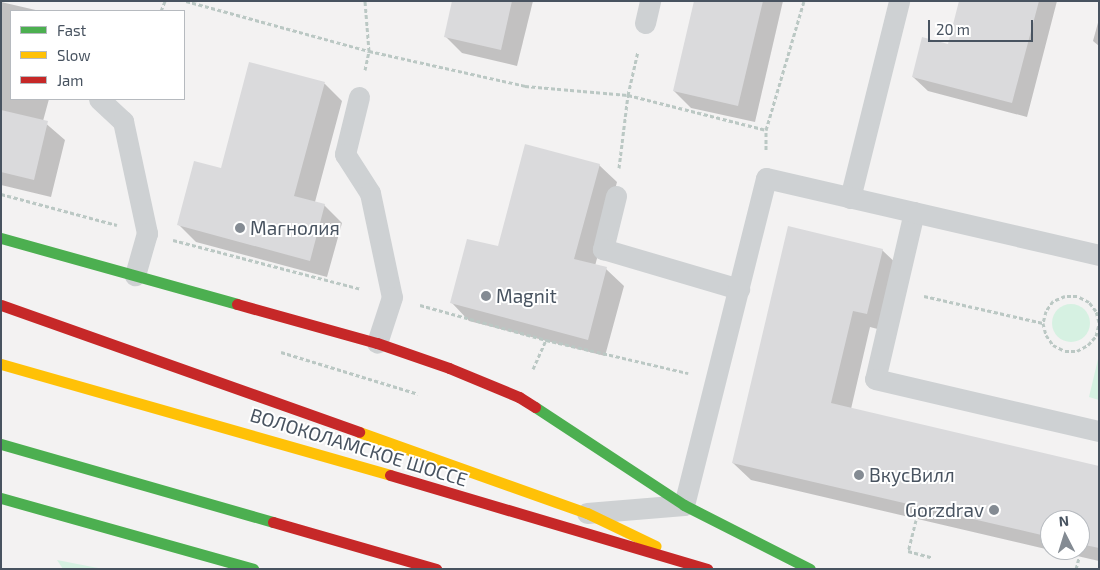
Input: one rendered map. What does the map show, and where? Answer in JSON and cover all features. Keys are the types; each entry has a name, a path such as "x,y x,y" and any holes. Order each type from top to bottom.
{"main road":[{"path":"1,238 377,343 519,397 684,506 810,569"},
{"path":"1,306 587,513 703,568"},
{"name":"ВОЛОКОЛАМСКОЕ ШОССЕ","path":"1,364 199,418 703,568"},
{"path":"1,444 436,569"},
{"path":"1,498 21,502 253,569"}],"lane":[{"path":"645,23 650,1"},
{"path":"850,198 899,1"},
{"path":"359,97 345,154 370,193 392,297 377,343"},
{"path":"100,100 123,121 147,233 135,275"},
{"path":"587,513 684,506 766,178 1099,255"},
{"path":"616,196 603,249 739,289"},
{"path":"914,212 875,379 1099,431"}],"path":[{"path":"186,1 369,51 525,86 628,95 766,130"},
{"path":"359,97 369,51 365,1"},
{"path":"766,178 766,130 804,1"},
{"path":"616,196 628,95 645,23"},
{"path":"1,194 392,297 546,340 716,379"},
{"path":"896,289 1043,323"},
{"path":"1065,296 1077,296 1089,302 1096,311 1099,323 1096,336 1088,345 1077,351 1065,351 1053,345 1046,335 1043,323 1046,311 1054,301 1065,296"},
{"path":"530,374 546,340"},
{"path":"916,520 908,551 931,557"}],"green space":[{"path":"1071,304 1085,309 1090,323 1085,337 1071,342 1057,337 1052,323 1057,309"},
{"path":"1099,355 1099,400 1089,397"},
{"path":"57,560 103,569 63,569"}],"building":[{"path":"452,1 512,1 501,50 444,37"},
{"path":"694,1 763,1 738,106 673,91"},
{"path":"959,1 1039,1 1012,103 912,77 922,37 948,44"},
{"path":"249,62 325,82 294,196 325,204 310,261 177,225 194,161 221,168"},
{"path":"1,110 48,121 34,180 1,172"},
{"path":"525,144 600,164 574,259 607,267 588,340 450,303 467,239 498,246"},
{"path":"788,226 883,249 867,314 853,311 831,403 1099,466 1099,548 1090,546 1090,510 1040,510 1040,535 732,463"}],"traffic: fast":[{"path":"1,238 237,304"},
{"path":"535,407 684,505 810,569"},
{"path":"1,444 273,522"},
{"path":"1,498 253,569"}],"traffic: slow":[{"path":"1,364 390,475"},
{"path":"359,432 587,513 656,546"}],"traffic: jam":[{"path":"237,304 377,343 449,368 519,397 535,407"},
{"path":"1,305 359,432"},
{"path":"390,475 707,569"},
{"path":"273,522 436,569"}],"place":[{"name":"Магнолия","path":"240,228"},
{"name":"Magnit","path":"486,296"},
{"name":"ВкусВилл","path":"859,475"},
{"name":"Gorzdrav","path":"994,510"}]}
